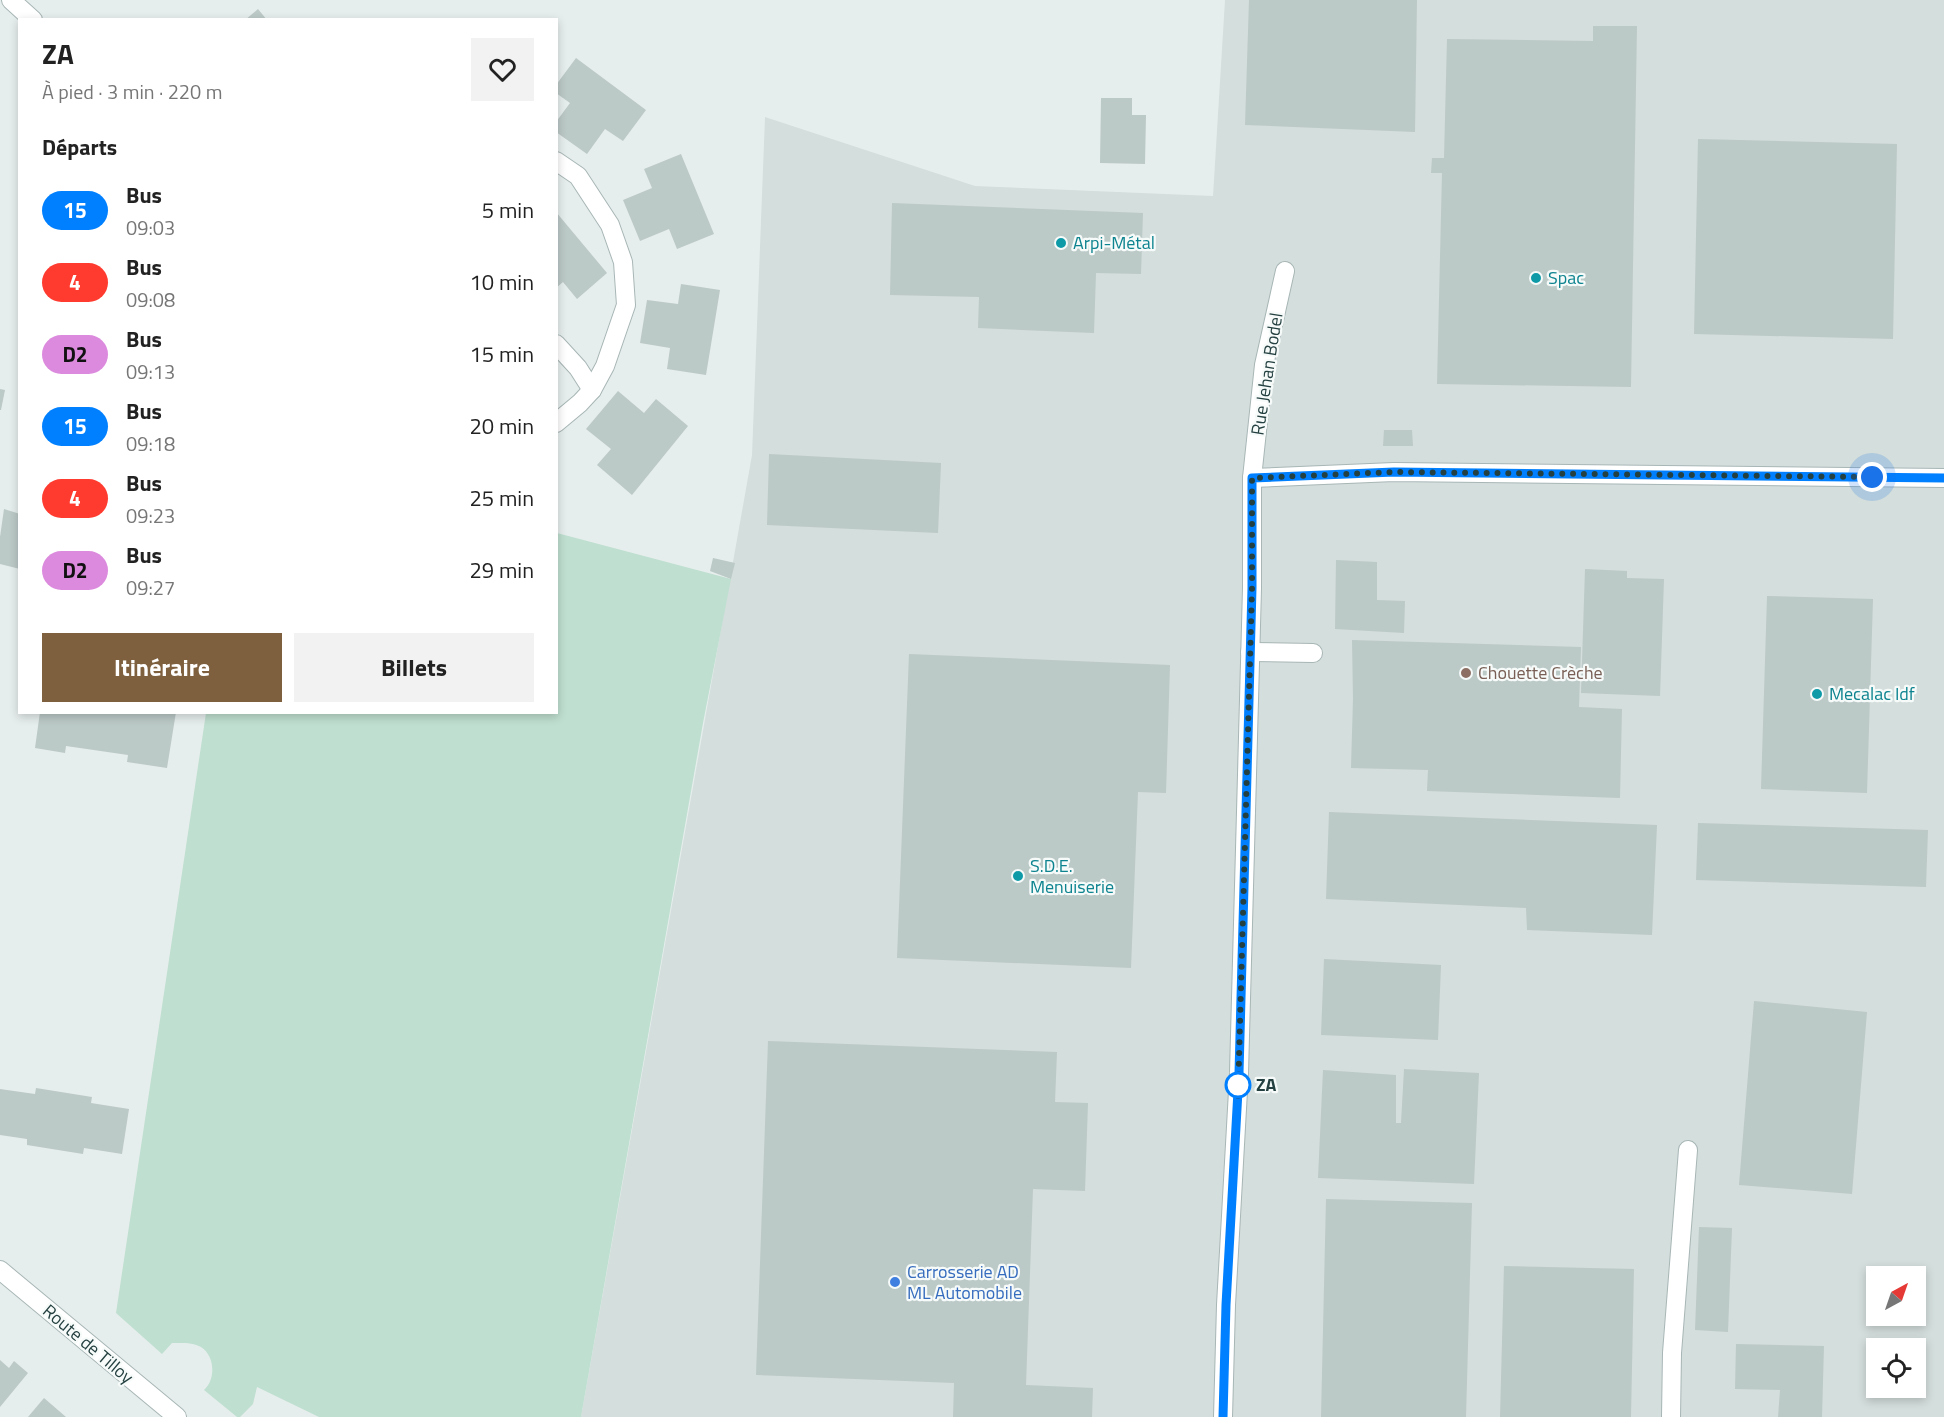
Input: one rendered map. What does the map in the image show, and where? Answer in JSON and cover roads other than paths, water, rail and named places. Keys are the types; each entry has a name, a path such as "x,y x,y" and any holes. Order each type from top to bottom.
{"street":[{"path":"11,0 31,18"},
{"path":"558,162 578,177 610,225 623,262 626,305 605,366 592,390 558,421"},
{"name":"Rue Jehan Bodel","path":"1223,1417 1226,1305 1239,1073 1250,652 1252,478 1264,365 1285,271"},
{"path":"558,346 578,368 592,390"},
{"path":"1252,478 1406,472 1944,478"},
{"path":"1250,652 1313,653"},
{"path":"1671,1417 1672,1353 1688,1150"},
{"name":"Route de Tilloy","path":"0,1270 177,1417"}],"place":[{"name":"Arpi-Métal","path":"1061,243"},
{"name":"Spac","path":"1536,278"},
{"name":"Chouette Crèche","path":"1466,673"},
{"name":"Mecalac Idf","path":"1817,694"},
{"name":"S.D.E. Menuiserie","path":"1018,876"},
{"name":"ZA","path":"1238,1085"},
{"name":"Carrosserie AD ML Automobile","path":"895,1282"}]}
